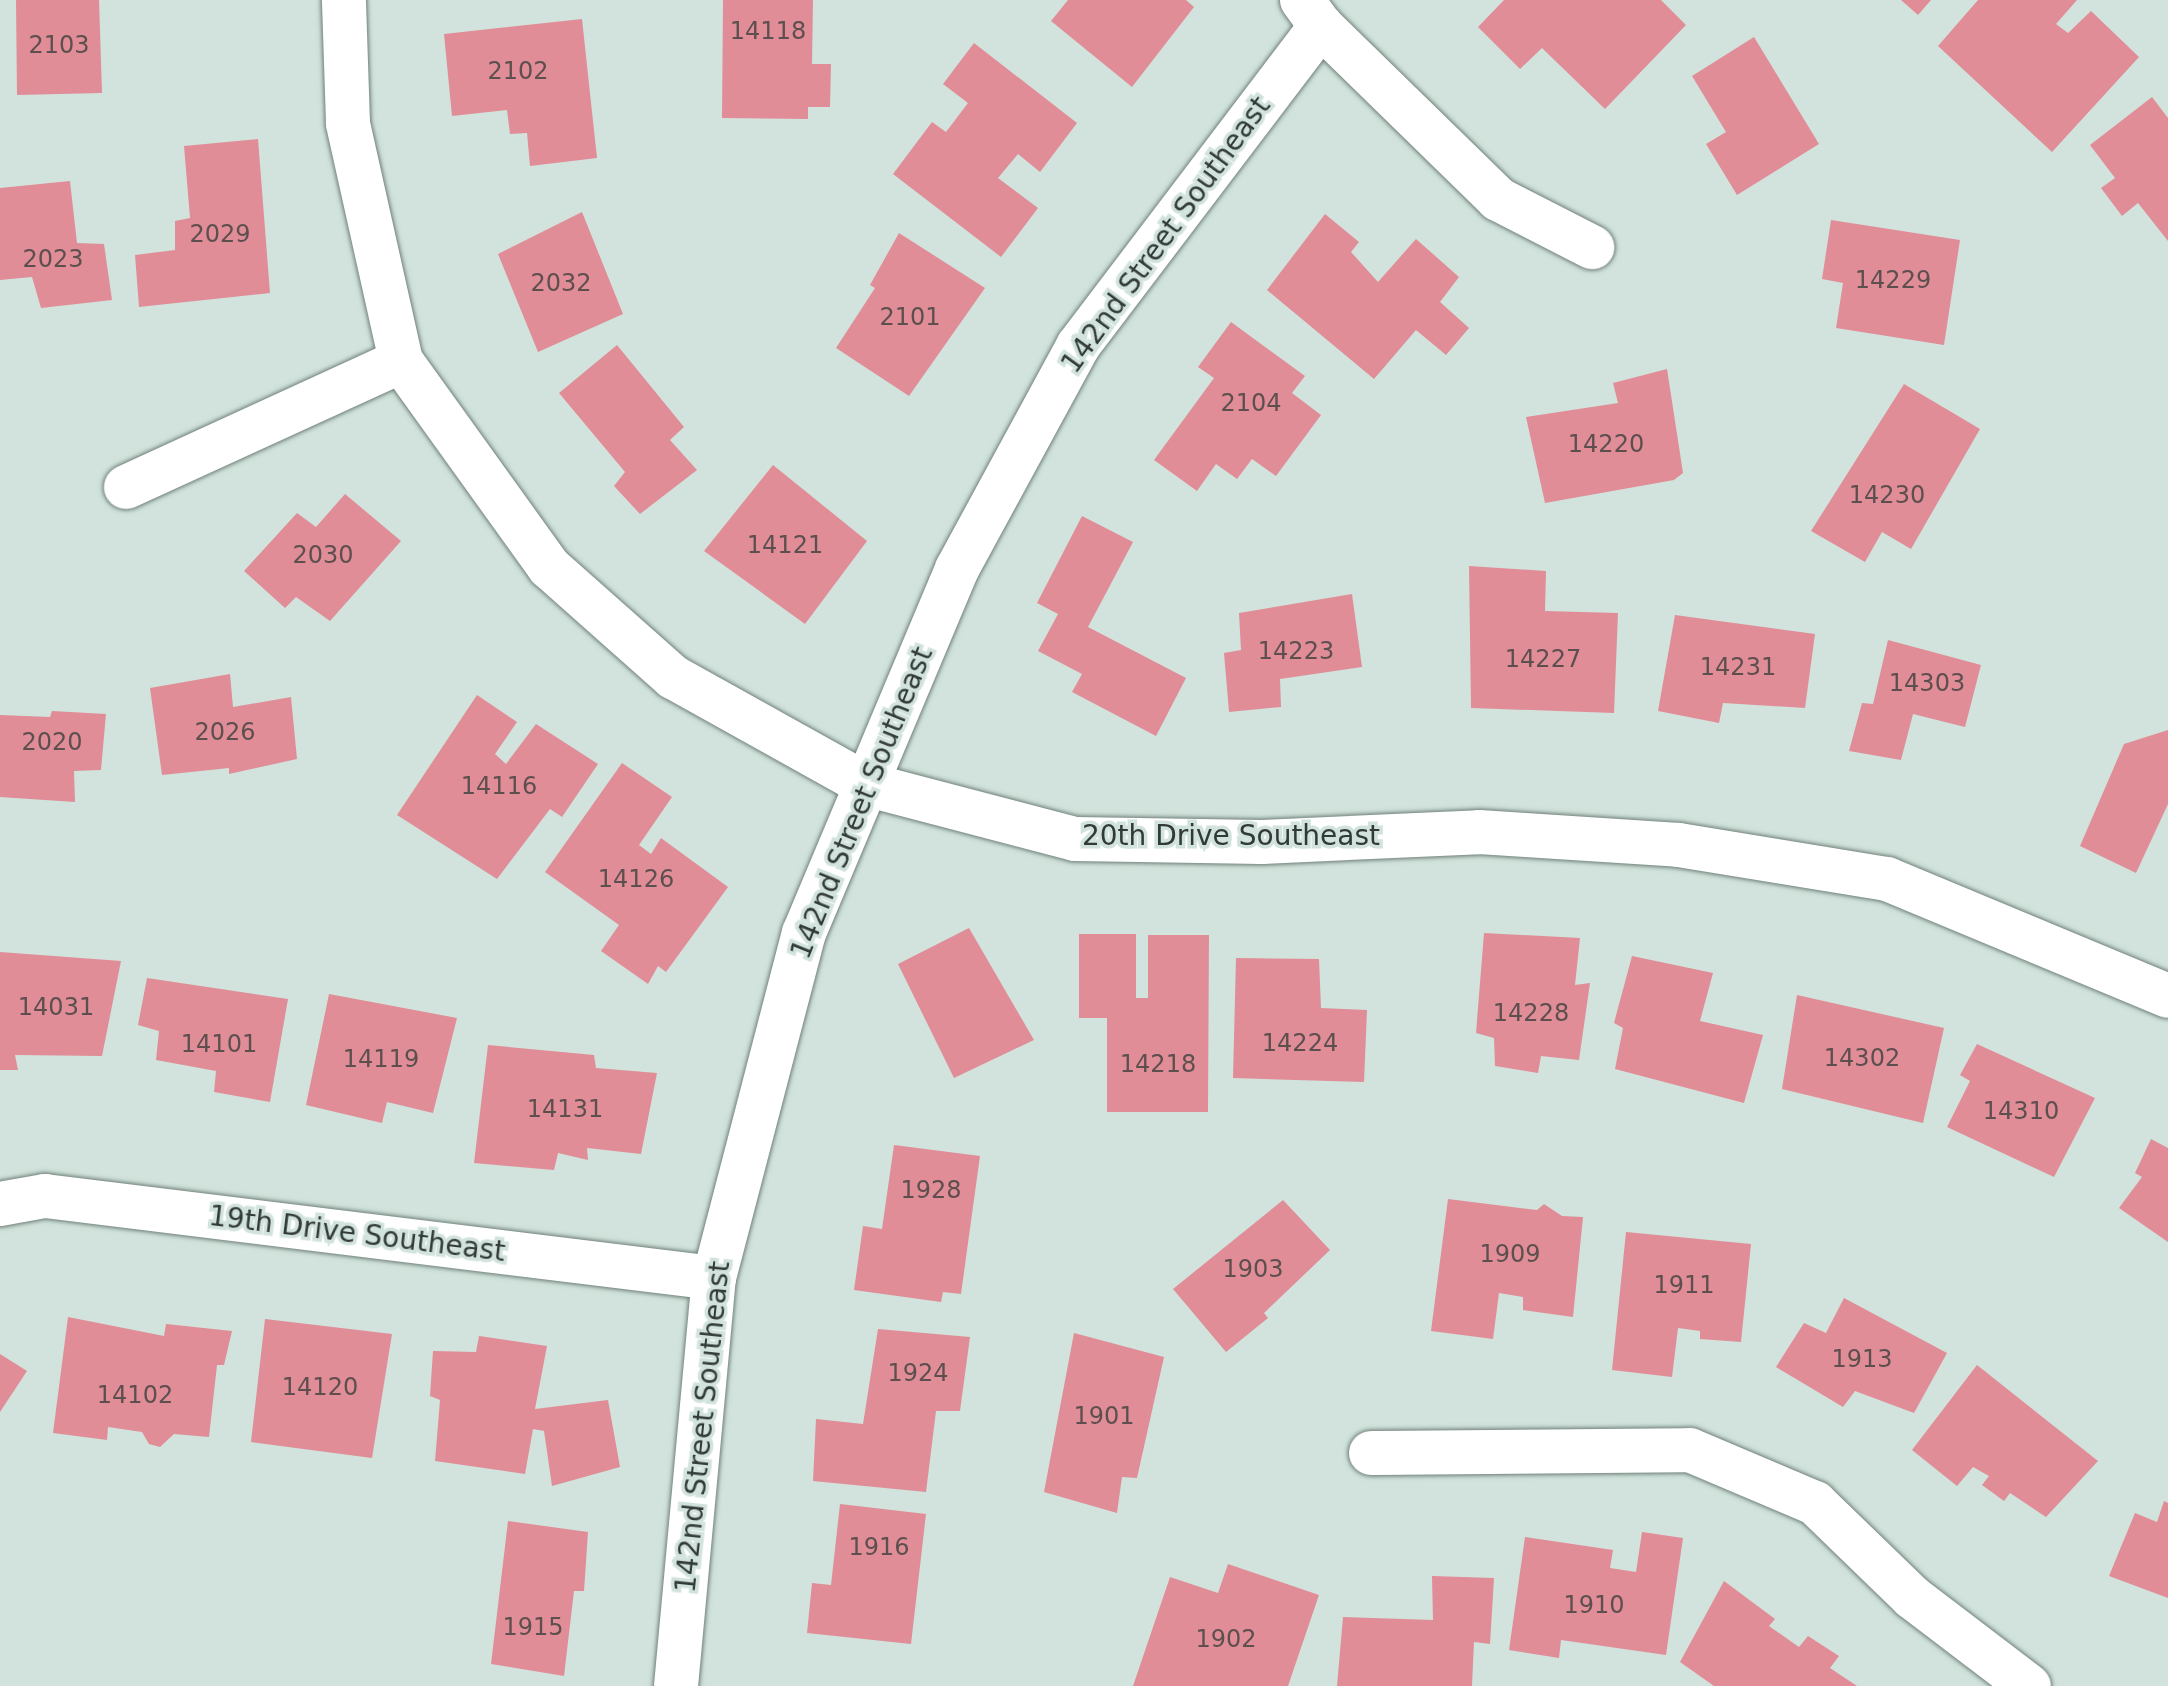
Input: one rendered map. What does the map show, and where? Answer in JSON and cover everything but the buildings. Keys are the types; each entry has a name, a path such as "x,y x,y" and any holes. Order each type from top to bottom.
{"street":[{"path":"126,487 401,361 348,123 344,0"},
{"path":"1312,13 1498,199 1592,247"},
{"name":"142nd Street Southeast","path":"676,1686 714,1278 804,933 957,569 1078,346 1312,13"},
{"name":"20th Drive Southeast","path":"401,361 549,567 673,677 865,784 1075,839 1262,842 1479,832 1738,854 1887,879 2168,996"},
{"name":"19th Drive Southeast","path":"0,1204 45,1196 714,1278"},
{"path":"1371,1453 1690,1450 1815,1503 1912,1597 2029,1686"}]}
